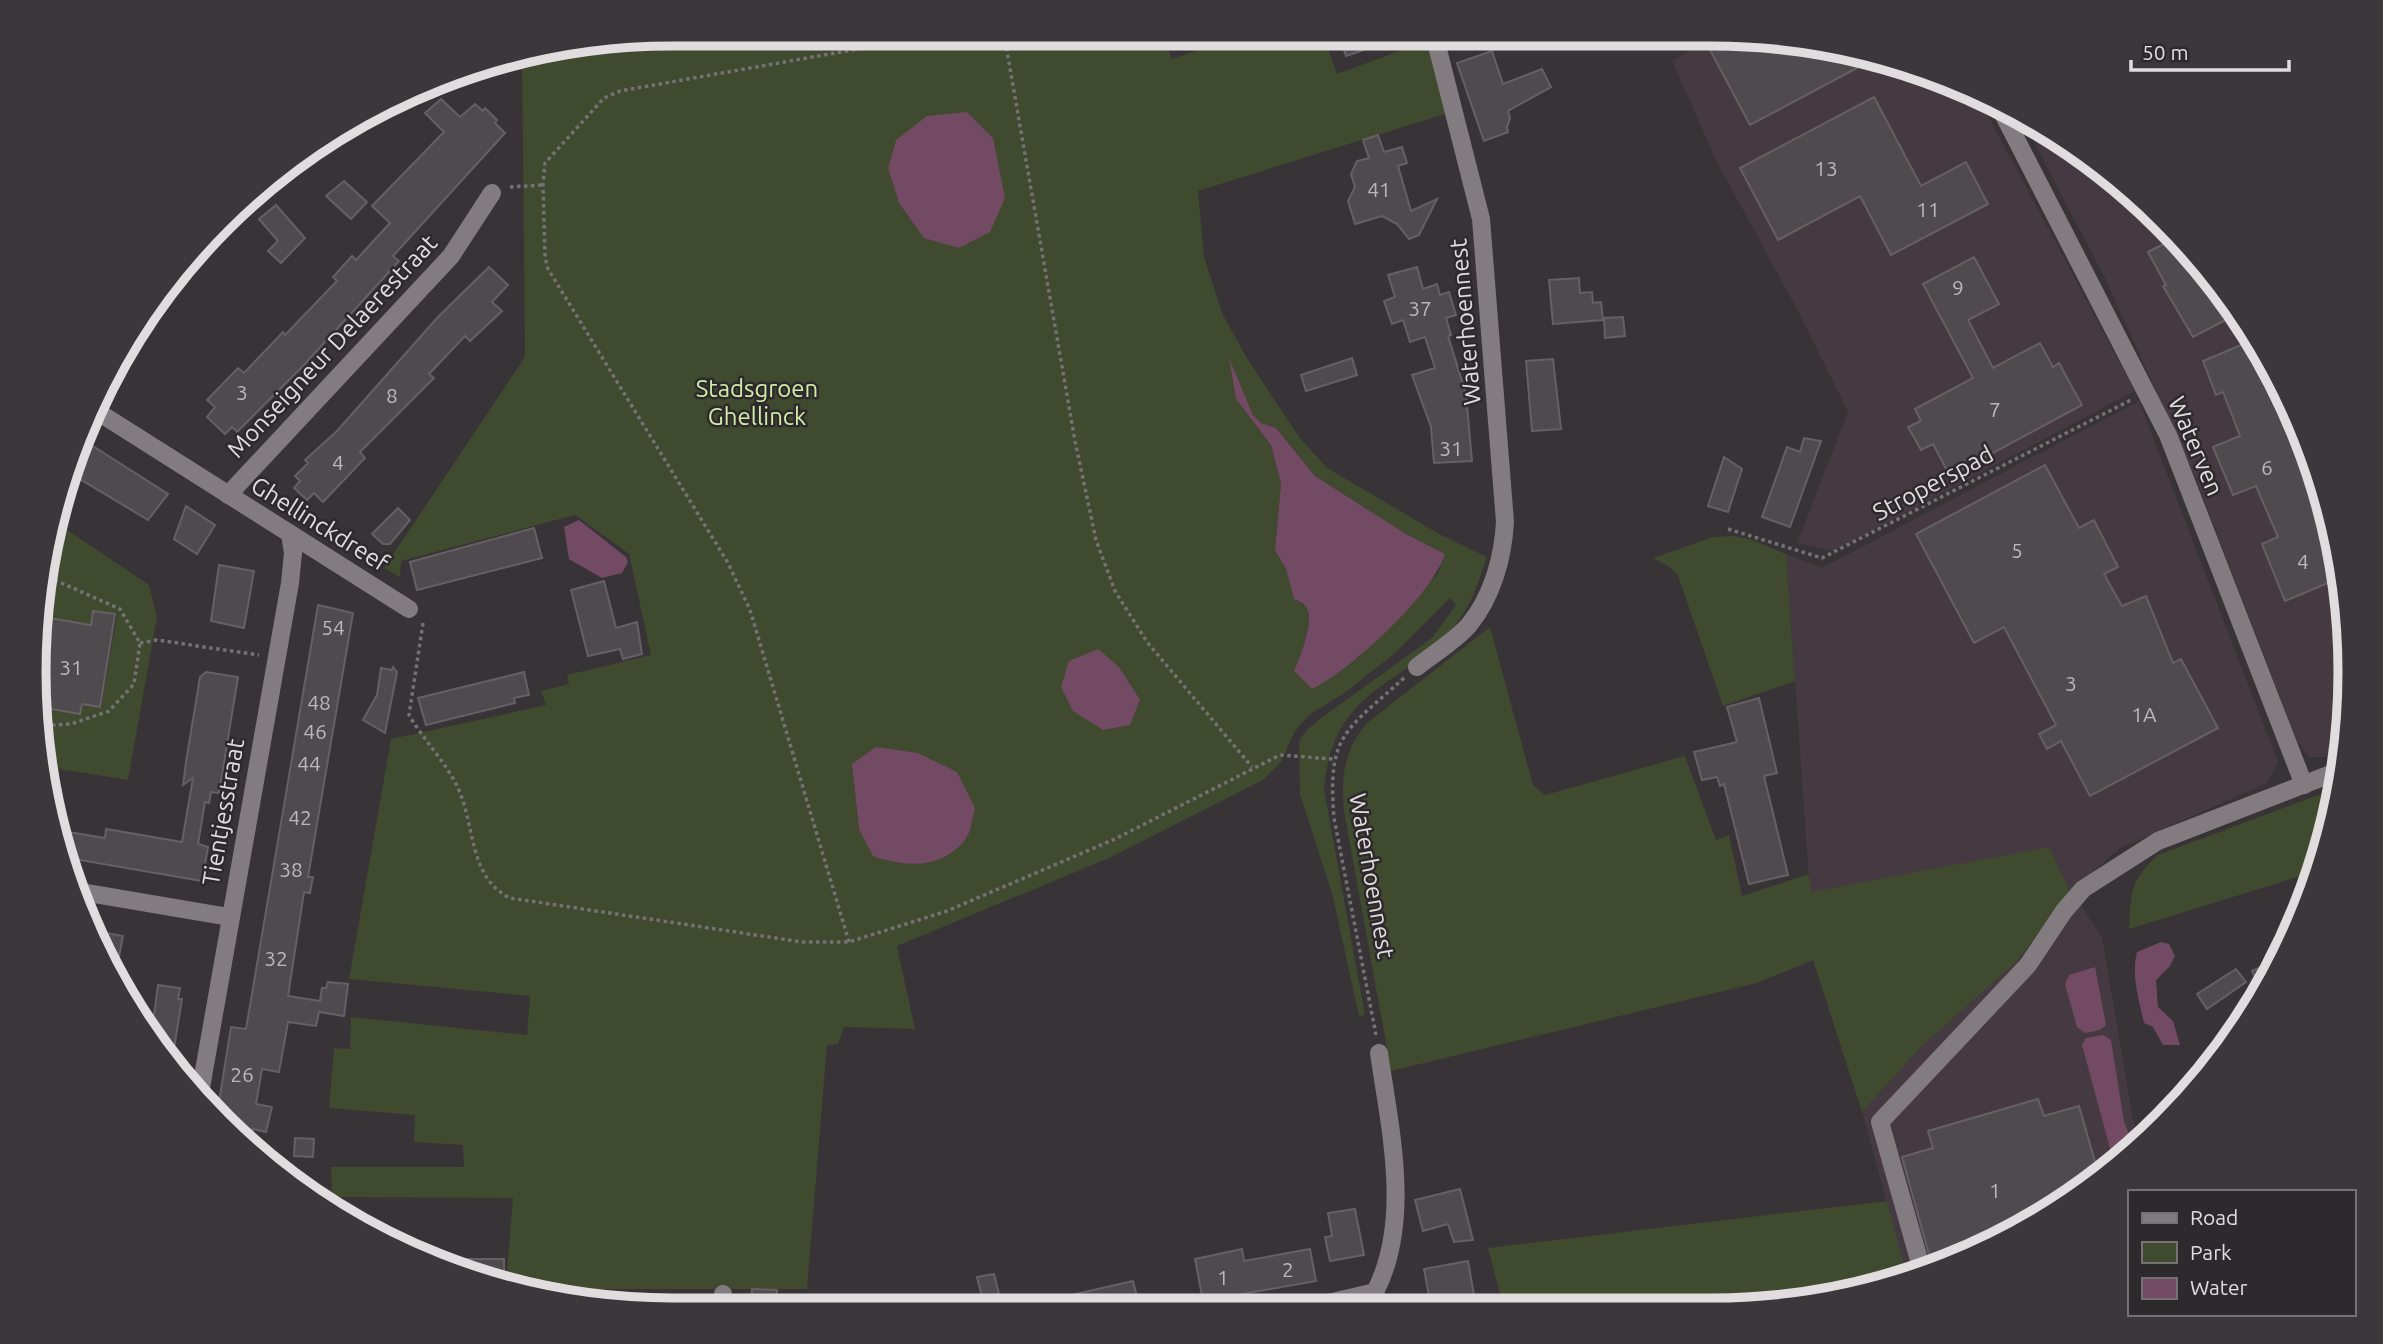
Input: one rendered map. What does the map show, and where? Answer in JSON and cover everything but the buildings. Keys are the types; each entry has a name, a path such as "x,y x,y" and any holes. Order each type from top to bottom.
{"street":[{"name":"Waterhoennest","path":"1417,667 1468,626 1494,578 1503,551 1505,522 1481,219 1437,46"},
{"name":"Waterven","path":"2006,119 2168,435 2304,785"},
{"name":"Monseigneur Delaerestraat","path":"228,495 451,256 492,193"},
{"name":"Ghellinckdreef","path":"101,414 409,610"},
{"name":"Tientjesstraat","path":"201,1085 293,553 290,534"},
{"path":"1920,1262 1880,1122 2028,965 2064,911 2083,889 2158,841 2328,775"},
{"path":"86,893 229,916"},
{"path":"1349,1298 1375,1292 1386,1271 1392,1234 1395,1168 1379,1054"}],"path":[{"path":"849,942 750,610 728,563 548,269 545,257 543,185 548,158 604,98 612,93 876,46"},
{"path":"1006,46 1075,440 1097,540 1115,591 1147,642 1252,767"},
{"path":"492,193 515,185 543,185"},
{"name":"Stroperspad","path":"1728,528 1822,558 2146,391"},
{"path":"48,725 71,724 109,711 134,684 140,643 120,608 53,580"},
{"path":"409,610 423,621 409,716 456,783 485,878 496,891 510,898 820,944 849,942 947,911 1032,877 1115,839 1280,755 1333,759"},
{"path":"140,643 157,640 276,657"},
{"name":"Waterhoennest","path":"1379,1054 1334,818 1331,781 1333,759 1342,736 1417,667"}],"shaded area":[{"path":"1695,47 1752,47 1833,58 1912,79 1984,108 2135,391 1833,551 1797,543 1848,412 1799,313 1717,162 1672,61"},
{"path":"2028,132 2059,151 2124,201 2182,259 2232,324 2273,395 2290,432 2316,510 2332,590 2338,672 2332,756 2309,757 2296,739 2196,479 2104,276"},
{"path":"2139,401 2278,762 2267,783 2120,848 2071,891 2102,937 2136,1132 2092,1169 2024,1215 1951,1251 1905,1267 1862,1112 1921,1047 2049,847 1810,893 1786,554 1822,568"}],"green space":[{"name":"Stadsgroen Ghellinck","path":"672,46 1167,46 1172,59 1210,46 1327,46 1337,74 1413,46 1431,46 1448,113 1198,191 1204,257 1223,315 1248,360 1299,437 1327,468 1441,535 1487,557 1462,616 1442,640 1358,706 1342,726 1331,753 1324,789 1365,1015 1359,1016 1333,897 1300,794 1299,741 1321,718 1432,638 1456,605 1450,598 1395,653 1346,692 1309,715 1295,731 1281,762 1263,780 1107,859 897,946 915,1029 844,1027 838,1044 827,1045 807,1289 567,1289 550,1286 507,1276 513,1198 332,1197 331,1167 464,1167 463,1145 414,1142 415,1115 329,1108 334,1048 350,1049 351,1017 527,1035 530,996 349,979 391,739 546,705 541,691 569,684 567,675 651,655 629,554 575,515 401,561 400,577 384,568 525,357 522,64 590,51","holes":["896,140 899,203 888,168","1230,363 1253,415 1261,423 1276,428 1315,476 1406,534 1445,554 1438,573 1358,658 1294,671 1305,640 1309,615 1305,605 1294,598 1286,569 1275,550 1281,484 1271,445 1236,399","852,764 957,773 974,809 967,839 859,829"]},
{"path":"63,527 149,585 157,617 128,780 53,768 47,713 47,708 80,714 82,704 101,707 117,615 94,611 91,625 49,618 51,590"},
{"path":"1713,537 1750,539 1786,554 1795,681 1723,706 1678,576 1670,567 1653,558"},
{"path":"1490,627 1533,785 1545,795 1685,756 1716,840 1729,835 1742,896 1809,874 1811,892 2049,847 2070,891 2016,962 1921,1047 1862,1112 1813,960 1757,983 1391,1071 1344,811 1346,763 1354,743 1368,722"},
{"path":"2325,792 2303,875 2129,929 2130,906 2137,880 2158,855"},
{"path":"1887,1201 1905,1267 1833,1286 1752,1297 1501,1298 1488,1248"}],"water":[{"path":"967,112 993,138 1005,198 990,232 959,248 924,238 899,203 888,168 896,140 927,116"},
{"path":"1229,358 1253,415 1261,423 1276,428 1315,476 1406,534 1445,554 1437,571 1408,610 1368,649 1312,689 1294,671 1305,640 1309,615 1305,605 1294,599 1286,569 1275,550 1281,484 1271,445 1236,399"},
{"path":"579,520 626,557 628,562 622,573 602,578 569,559 564,527"},
{"path":"1098,649 1119,667 1140,700 1130,725 1103,730 1073,711 1061,687 1069,661"},
{"path":"876,747 918,753 957,772 975,808 967,837 945,857 910,864 873,856 859,829 852,764"},
{"path":"2161,942 2169,944 2175,956 2170,966 2156,980 2158,1007 2173,1021 2180,1045 2163,1045 2153,1027 2144,1023 2138,996 2135,979 2137,952"},
{"path":"2095,967 2106,1025 2100,1030 2085,1033 2077,1027 2065,984 2069,975"},
{"path":"2103,1035 2111,1040 2124,1122 2131,1137 2111,1153 2082,1045 2086,1038"}]}
